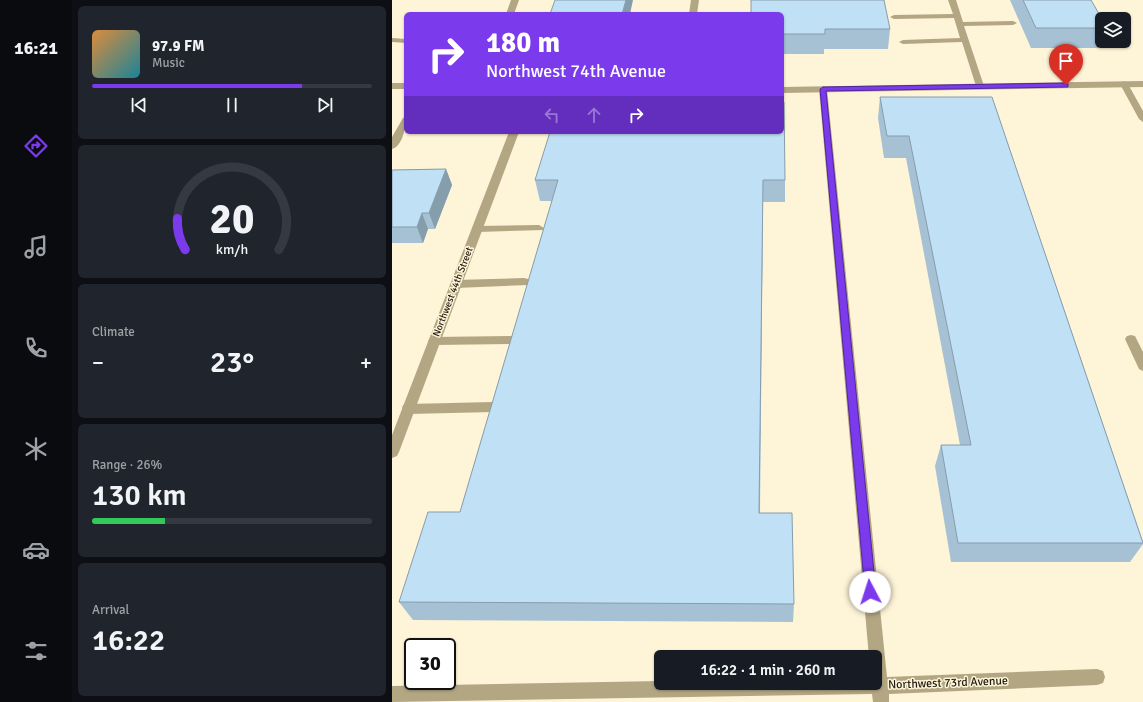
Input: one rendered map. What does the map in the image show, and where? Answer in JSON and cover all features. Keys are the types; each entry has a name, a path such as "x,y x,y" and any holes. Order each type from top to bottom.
{"street":[{"path":"511,12 516,0"},
{"path":"693,12 695,0"},
{"path":"952,0 980,86"},
{"path":"894,17 1013,23"},
{"path":"392,40 404,41"},
{"path":"903,42 965,40"},
{"path":"1124,84 1143,119"},
{"path":"784,90 1143,84"},
{"path":"392,86 404,86"},
{"path":"823,89 880,694"},
{"path":"392,146 404,124"},
{"name":"Northwest 44th Street","path":"392,452 513,134"},
{"path":"477,229 538,228"},
{"path":"456,284 524,282"},
{"path":"1131,339 1143,366"},
{"path":"434,340 511,340"},
{"path":"408,409 493,407"},
{"name":"Northwest 73rd Avenue","path":"392,694 880,694 1097,677"}],"building":[{"path":"555,0 626,0 623,12 551,12"},
{"path":"751,0 884,0 890,29 825,29 825,34 784,34 784,12 751,12"},
{"path":"1023,0 1091,0 1098,12 1095,12 1095,28 1036,28"},
{"path":"880,97 992,97 1143,543 958,543 941,445 971,445 909,136 887,136"},
{"path":"784,102 785,180 763,180 759,513 792,513 794,604 399,602 428,512 460,512 558,180 535,180 549,134 784,134"},
{"path":"446,169 429,213 422,213 417,227 392,227 392,170"}],"route":[{"path":"870,592 823,89 1066,85"}]}
